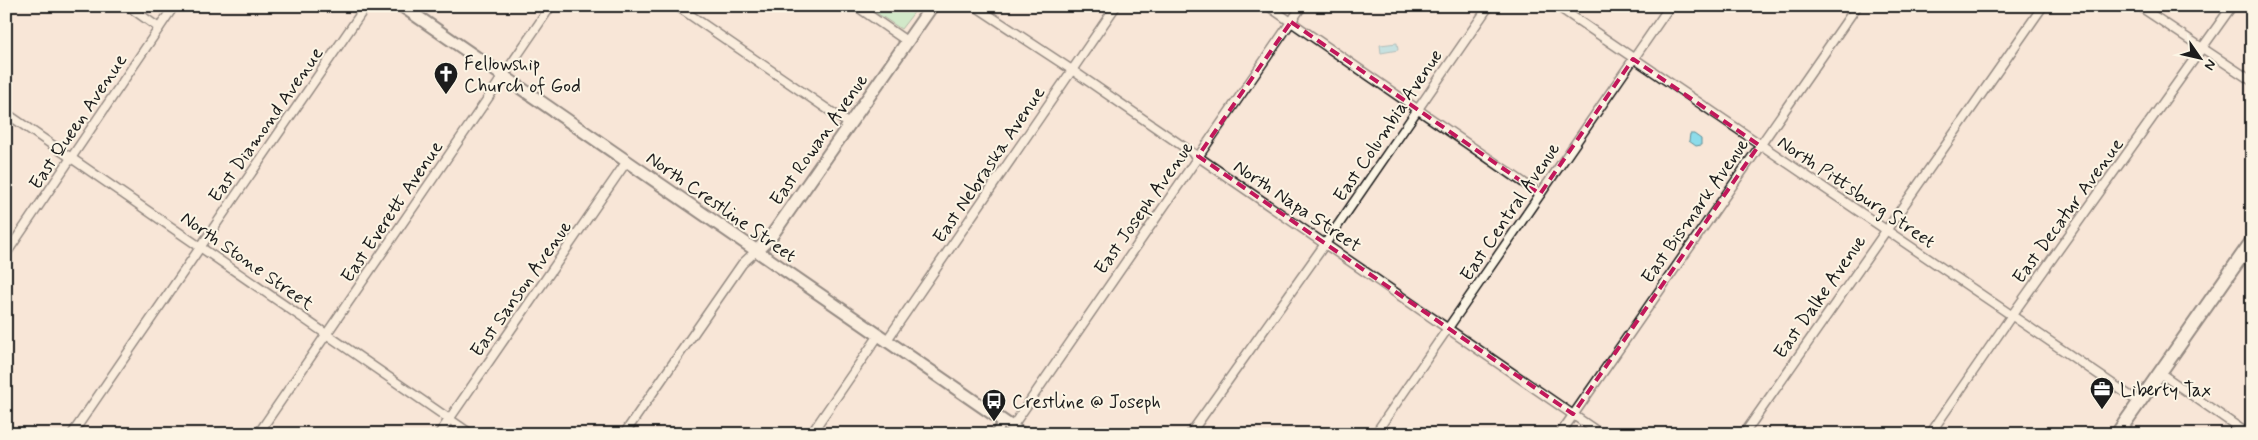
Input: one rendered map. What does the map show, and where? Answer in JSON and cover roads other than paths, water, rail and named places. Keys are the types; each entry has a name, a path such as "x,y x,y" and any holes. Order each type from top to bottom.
{"main road":[{"name":"North Crestline Street","path":"402,6 1022,434"},
{"name":"East Rowan Avenue","path":"756,251 770,238 932,6"},
{"path":"2117,434 2252,241"}],"street":[{"path":"128,6 159,28"},
{"name":"East Queen Avenue","path":"6,254 174,6"},
{"name":"East Diamond Avenue","path":"72,434 366,6"},
{"name":"East Everett Avenue","path":"258,434 551,6"},
{"path":"677,6 849,124"},
{"path":"856,6 908,42"},
{"name":"North Napa Street","path":"975,6 1198,156 1601,434"},
{"name":"East Nebraska Avenue","path":"811,434 883,338 1116,6"},
{"path":"1268,6 1540,194"},
{"name":"East Joseph Avenue","path":"995,434 1008,424 1302,6"},
{"name":"East Columbia Avenue","path":"1190,434 1326,244 1489,6"},
{"name":"North Pittsburg Street","path":"1557,6 1884,231 2012,315 2139,402"},
{"name":"East Central Avenue","path":"1375,434 1670,6"},
{"name":"East Bismark Avenue","path":"1560,434 1857,6"},
{"name":"East Dalke Avenue","path":"1744,434 2043,6"},
{"path":"2139,6 2252,81"},
{"name":"East Decatur Avenue","path":"1930,434 2012,315 2232,6"},
{"name":"North Stone Street","path":"6,113 471,434"},
{"name":"East Sanson Avenue","path":"439,434 627,161"},
{"name":"East Rowan Avenue","path":"624,434 742,264 756,251"},
{"path":"2160,373 2248,434"}],"water":[{"path":"1397,43 1398,50 1381,53 1380,45"},
{"path":"1690,134 1694,134 1701,139 1701,145 1696,146 1689,141"}],"place":[{"name":"Fellowship Church of God","path":"446,95"},
{"name":"Liberty Tax","path":"2102,410"},
{"name":"Crestline @ Joseph","path":"994,422"}]}
